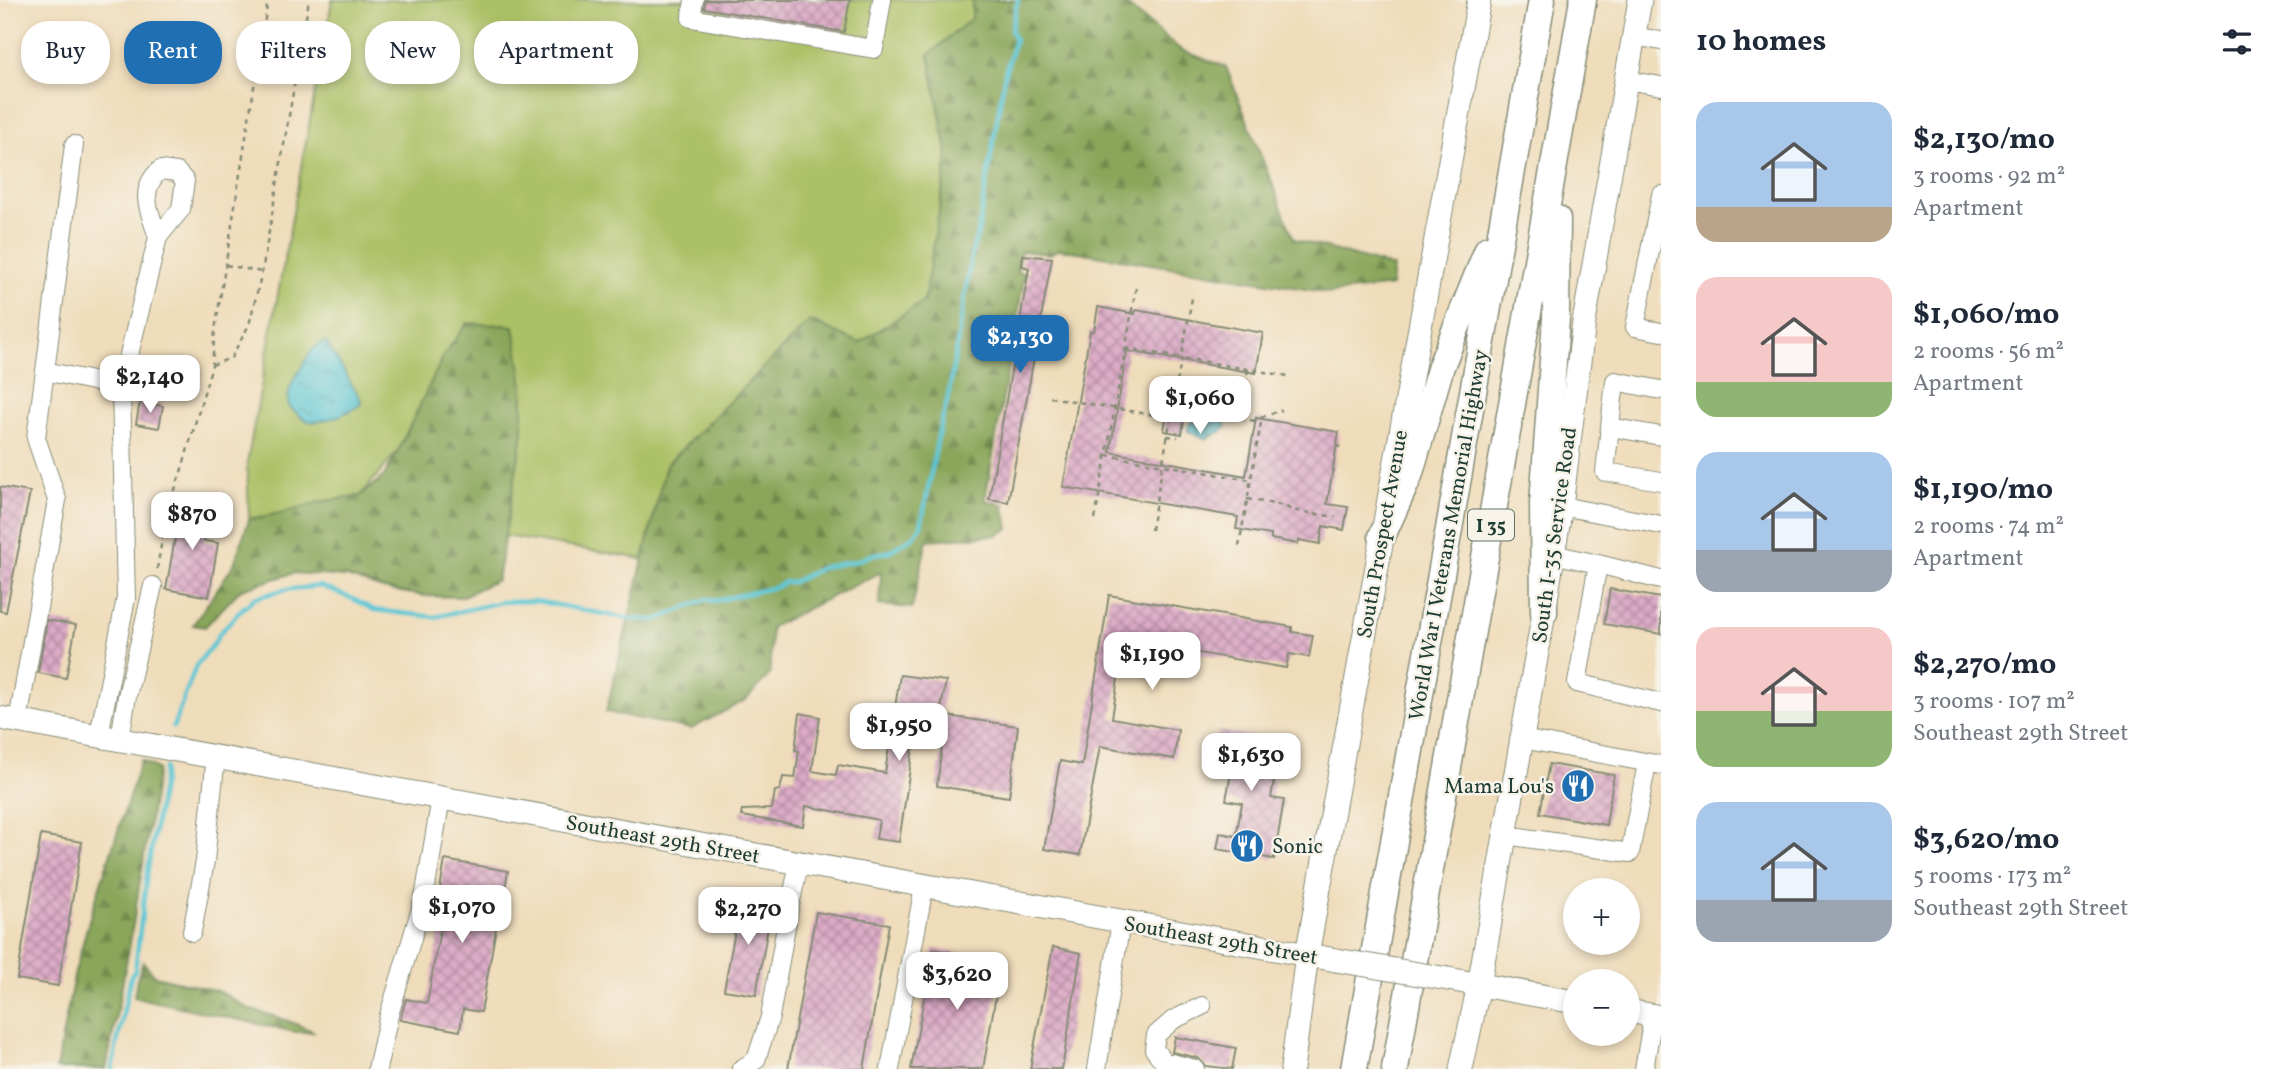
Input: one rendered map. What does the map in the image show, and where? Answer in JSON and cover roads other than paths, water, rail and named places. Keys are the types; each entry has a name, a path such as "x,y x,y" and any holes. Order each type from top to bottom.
{"highway":[{"name":"World War I Veterans Memorial Highway","path":"1354,1069 1542,0"},
{"name":"World War I Veterans Memorial Highway","path":"1395,1069 1583,0"},
{"path":"1544,612 1543,503 1556,318 1559,141"},
{"path":"1382,536 1409,476 1441,366 1508,198"}],"main road":[{"name":"South Prospect Avenue","path":"1292,1069 1307,955 1479,0"},
{"name":"South I-35 Service Road","path":"1461,1069 1479,985 1544,612 1561,506 1584,322 1640,0"},
{"name":"Southeast 29th Street","path":"5,721 216,756 924,887 1563,1000"}],"street":[{"path":"694,0 691,18 874,49 882,0"},
{"path":"1634,36 1661,41"},
{"path":"1626,80 1661,86"},
{"path":"5,721 57,500 36,438 74,145"},
{"path":"1661,195 1635,327 1661,332"},
{"path":"109,737 126,598 121,387 158,237"},
{"path":"45,371 121,387"},
{"path":"1661,390 1615,381 1605,472 1661,481"},
{"path":"1610,427 1661,436"},
{"path":"1561,506 1661,525"},
{"path":"1553,554 1661,580"},
{"path":"1598,564 1577,683 1661,703"},
{"path":"109,737 127,696 153,586"},
{"path":"1505,835 1629,853 1654,764 1522,739"},
{"path":"192,932 205,861 216,756"},
{"path":"377,1069 389,1015 424,898 441,798"},
{"path":"741,1069 756,1060 770,1017 799,864"},
{"path":"890,1069 924,887"},
{"path":"1097,1069 1121,922"},
{"path":"1195,1069 1163,1061 1154,1049 1156,1035 1173,1020 1202,1006"},
{"path":"1650,1067 1657,1017"}],"water":[{"path":"326,342 361,404 339,416 320,421 305,420 289,406 289,391 310,353 316,346"},
{"path":"1216,417 1224,419 1226,427 1206,439 1188,431 1189,425 1196,420 1207,423"}],"waterway":[{"path":"173,727 196,666 218,635 255,598 283,590 320,586 374,610 435,617 501,602 536,601 630,619 656,620 707,599 714,601 776,587 823,567 888,552 913,537 921,526 948,398 1005,73 1015,39 1011,31 1018,0"},
{"path":"113,1069 131,976 135,970 147,874 165,768"}],"place":[{"name":"Mama Lou's","path":"1578,786"},
{"name":"Sonic","path":"1247,846"}]}
